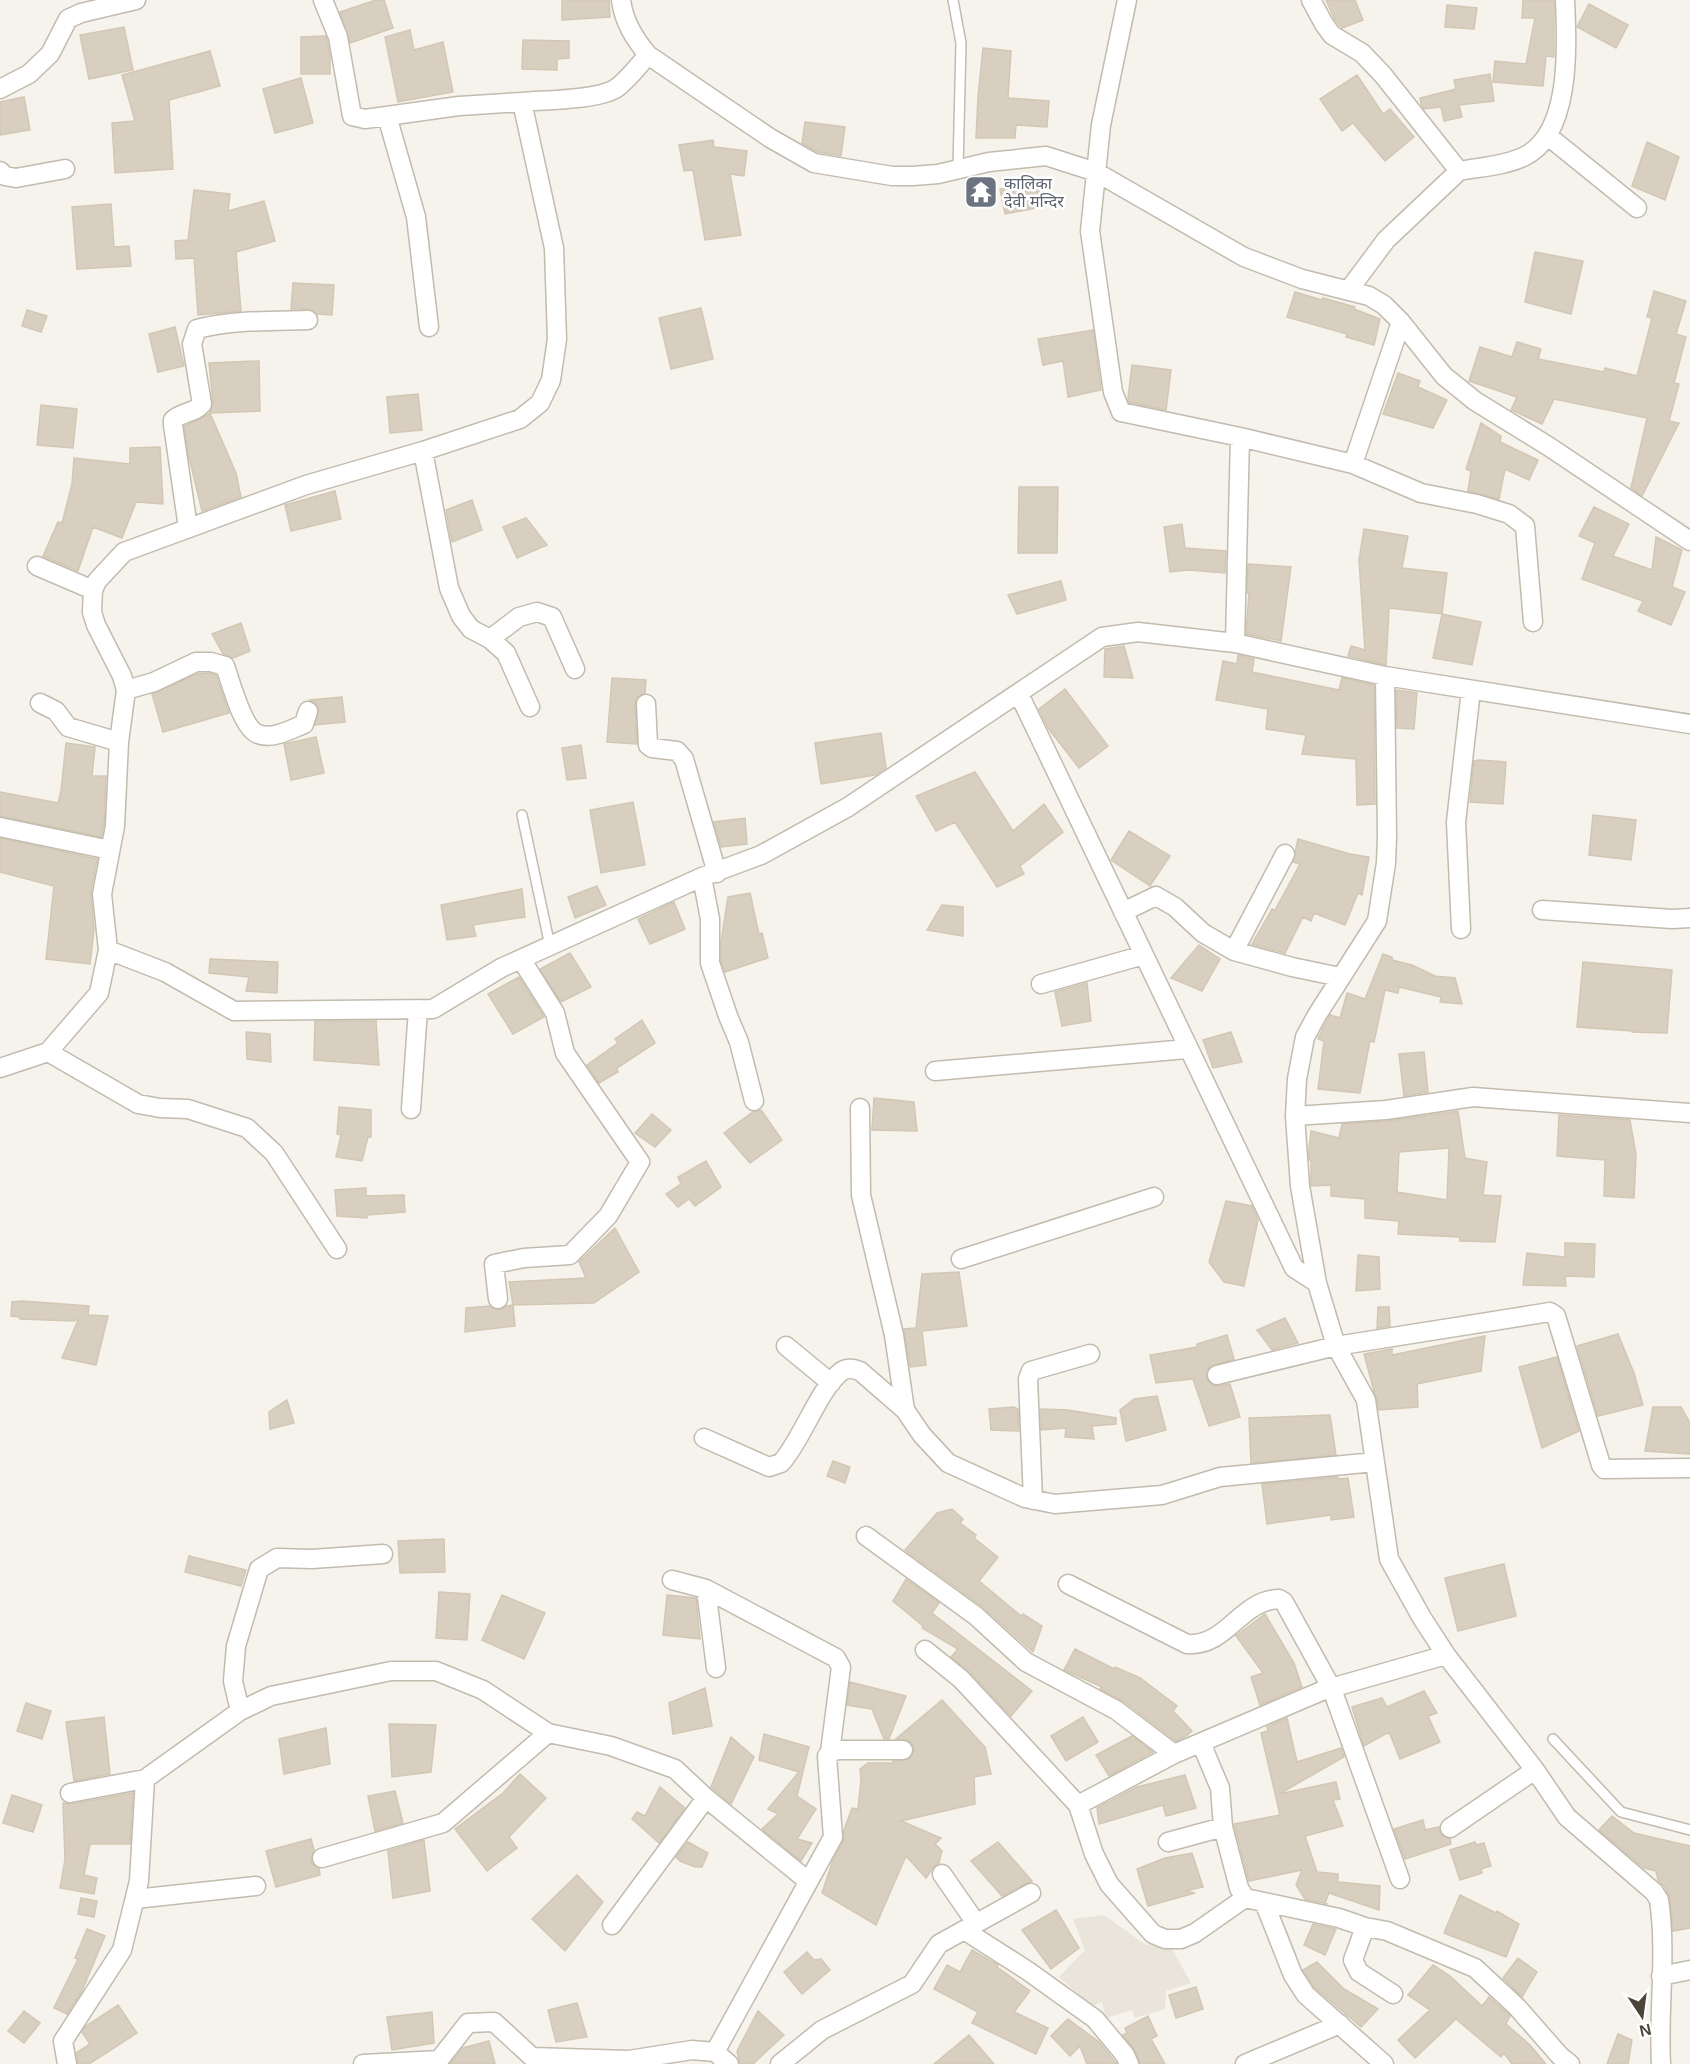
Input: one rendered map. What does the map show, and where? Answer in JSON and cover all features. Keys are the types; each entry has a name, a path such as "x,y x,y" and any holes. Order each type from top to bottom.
{"street":[{"path":"0,89 28,74 50,54 68,19 81,13 136,0"},
{"path":"323,0 338,37 352,116 365,119 459,106 601,94 615,89 648,55"},
{"path":"621,0 634,38 648,55 770,138 814,163 892,177 938,174 989,162 1046,156 1096,172 1244,258 1302,279 1369,296 1401,322 1444,376 1475,401 1548,446 1690,541"},
{"path":"1127,0 1101,125 1090,231 1113,392 1121,412 1353,464 1420,493 1477,504 1509,514 1525,526 1533,622"},
{"path":"1311,0 1332,35 1362,53 1383,75 1459,171"},
{"path":"1348,291 1386,240 1459,171 1504,164 1525,157 1548,136 1564,88 1568,58 1565,0"},
{"path":"0,1068 48,1052 99,993 108,950 102,894 116,816 119,742 126,690 118,667 96,625 92,612 93,590 97,581 124,552 306,485 423,452 520,419 540,403 551,380 557,339 554,248 522,102"},
{"path":"387,116 416,217 429,327"},
{"path":"1548,136 1637,208"},
{"path":"0,171 5,176 16,178 65,169"},
{"path":"188,528 173,420 198,409 202,404 192,344 193,335 197,329 249,321 308,320"},
{"path":"1353,464 1401,322"},
{"path":"1235,643 1240,437"},
{"path":"423,452 449,588 461,616 471,629 490,639 506,653 530,707"},
{"path":"37,566 93,590"},
{"path":"490,639 519,617 537,612 552,617 575,669"},
{"path":"108,950 165,972 234,1011 433,1009 501,968 710,875 761,855 848,807 1102,637 1138,632 1235,643 1384,676 1690,724"},
{"path":"126,690 154,682 195,662 211,662 225,666 244,718 253,731 259,735 266,736 288,731 304,724 308,711"},
{"path":"1384,676 1387,836 1386,863 1377,921 1352,963 1340,977 1305,1037 1297,1079 1295,1116 1300,1186 1317,1283 1336,1346 1366,1400 1389,1559 1446,1655 1535,1770 1567,1817 1654,1892 1659,1900 1660,2064"},
{"path":"1461,929 1456,822 1471,690"},
{"path":"1018,694 1293,1268 1317,1283"},
{"path":"40,704 56,711 69,727 119,742"},
{"path":"646,704 648,745 652,748 677,751 684,759 710,875 710,963 739,1042 754,1101"},
{"path":"0,827 110,850"},
{"path":"1234,951 1285,854"},
{"path":"1123,912 1156,896 1174,907 1203,933 1234,951 1292,968 1340,977"},
{"path":"1542,910 1672,919 1690,918"},
{"path":"1041,984 1144,955"},
{"path":"498,1299 494,1264 524,1258 570,1255 608,1216 640,1162 565,1053 555,1013 521,959"},
{"path":"411,1109 418,1009"},
{"path":"935,1071 1187,1049"},
{"path":"48,1052 138,1104 188,1109 247,1128 274,1153 337,1249"},
{"path":"1295,1116 1386,1110 1473,1097 1690,1113"},
{"path":"860,1108 861,1195 894,1335 904,1410"},
{"path":"961,1259 1154,1197"},
{"path":"1217,1375 1336,1346 1550,1312 1556,1316 1600,1465 1604,1468 1690,1468"},
{"path":"786,1346 831,1383"},
{"path":"1033,1500 1028,1379 1031,1371 1090,1354"},
{"path":"704,1438 769,1467 781,1463 831,1383 844,1370 852,1368 860,1371 904,1410 922,1435 948,1463 1024,1498 1054,1504 1162,1495 1220,1477 1375,1462"},
{"path":"866,1536 976,1616 1026,1662 1116,1710 1174,1754"},
{"path":"240,1711 233,1681 236,1646 260,1569 277,1558 312,1559 382,1554"},
{"path":"672,1580 706,1588 836,1658 841,1667 830,1752"},
{"path":"1068,1584 1187,1644 1196,1645 1209,1642 1261,1602 1279,1599 1284,1602 1332,1689 1400,1879"},
{"path":"706,1588 716,1668"},
{"path":"925,1650 961,1679 1078,1804 1094,1854 1109,1884 1153,1934 1165,1940 1181,1939 1196,1934 1245,1898"},
{"path":"1078,1804 1174,1754 1324,1690 1446,1655"},
{"path":"70,1793 145,1779 240,1711 271,1696 391,1671 436,1671 483,1690 548,1733 612,1746 675,1769 706,1798 808,1881"},
{"path":"322,1858 442,1823 548,1733"},
{"path":"1201,1743 1220,1788 1223,1827 1239,1888 1245,1898 1387,1931 1475,1968 1517,2007 1560,2056 1570,2064"},
{"path":"715,2052 833,1836 826,1756 830,1752 839,1750 903,1750"},
{"path":"1450,1828 1535,1770"},
{"path":"67,2064 63,2041 122,1950 139,1881 145,1779"},
{"path":"612,1925 706,1798"},
{"path":"1168,1842 1223,1827"},
{"path":"942,1874 970,1927 1095,2019 1125,2055 1129,2064"},
{"path":"135,1899 256,1886"},
{"path":"780,2064 822,2030 912,1984 939,1944 1031,1893"},
{"path":"1264,1902 1293,1975 1306,1995 1384,2064"},
{"path":"1365,1927 1353,1960 1359,1972 1393,1994"},
{"path":"1661,1976 1690,1970"},
{"path":"363,2064 439,2060 468,2023 494,2022 532,2057 629,2060 693,2050 715,2052 729,2064"},
{"path":"1245,2064 1340,2024"}],"lane":[{"path":"953,0 961,43 958,168"},
{"path":"522,814 550,946"},
{"path":"1553,1739 1621,1812 1690,1830"}],"shaded area":[{"path":"1104,1915 1146,1945 1168,1942 1191,1983 1166,1991 1165,2009 1135,2018 1132,2010 1106,2018 1102,2002 1092,2006 1059,1977 1085,1950 1073,1919"}],"building":[{"path":"376,0 384,0 393,28 350,43 340,12"},
{"path":"562,0 609,0 610,17 562,20"},
{"path":"1326,0 1355,0 1363,20 1342,28 1334,18"},
{"path":"1523,0 1554,0 1554,57 1546,56 1543,86 1493,82 1495,61 1526,64 1535,18 1522,18"},
{"path":"1589,4 1628,25 1616,48 1577,27"},
{"path":"1447,5 1477,8 1474,29 1445,27"},
{"path":"124,27 133,70 89,79 80,35"},
{"path":"410,30 414,50 443,42 453,92 398,102 385,37"},
{"path":"326,36 330,55 330,74 301,74 301,37"},
{"path":"523,40 569,41 569,58 557,59 557,70 522,69"},
{"path":"983,48 1011,51 1008,98 1049,101 1047,127 1016,125 1015,138 976,138"},
{"path":"210,51 220,86 169,100 173,169 115,173 112,123 135,121 122,75"},
{"path":"1490,74 1494,101 1459,105 1462,117 1444,121 1441,107 1424,109 1421,104 1420,98 1456,89 1454,80"},
{"path":"1357,75 1383,114 1390,109 1414,137 1385,161 1353,123 1342,131 1320,99"},
{"path":"301,78 313,123 275,133 263,89"},
{"path":"24,97 30,130 0,135 0,102"},
{"path":"805,122 845,127 841,156 818,152 802,143"},
{"path":"713,140 714,147 747,151 744,176 730,174 741,235 705,240 693,170 684,171 679,145"},
{"path":"1647,142 1679,157 1665,200 1632,186"},
{"path":"1038,182 1042,207 1005,214 1000,189"},
{"path":"194,190 230,194 228,211 264,201 275,241 236,252 241,311 198,315 194,258 176,259 175,241 188,240"},
{"path":"111,204 114,247 129,246 131,266 77,269 72,207"},
{"path":"1535,252 1583,261 1571,314 1525,302"},
{"path":"293,283 334,285 332,315 317,314 308,309 291,309"},
{"path":"1654,291 1686,301 1676,334 1686,337 1674,383 1679,384 1669,421 1679,423 1642,496 1631,488 1647,418 1554,399 1542,424 1511,410 1517,397 1469,381 1480,347 1512,357 1517,342 1541,349 1538,359 1604,372 1605,368 1637,376 1652,318 1647,317"},
{"path":"1295,292 1355,307 1354,309 1380,319 1374,345 1346,337 1347,334 1287,317"},
{"path":"701,308 713,359 671,369 659,318"},
{"path":"27,310 47,316 41,332 22,326"},
{"path":"175,327 184,366 158,372 149,334"},
{"path":"1093,330 1101,390 1068,397 1063,361 1043,365 1038,339"},
{"path":"259,361 260,411 210,413 213,403 209,363"},
{"path":"1132,365 1171,370 1166,410 1129,402"},
{"path":"1398,373 1420,381 1418,387 1447,400 1433,428 1383,414"},
{"path":"418,394 422,430 390,433 387,397"},
{"path":"41,405 77,409 73,448 37,445"},
{"path":"210,413 236,473 241,497 202,511 184,426"},
{"path":"1481,423 1501,436 1500,442 1538,460 1529,480 1505,469 1499,499 1468,491 1471,471 1466,469"},
{"path":"160,447 163,504 136,502 122,538 93,527 78,571 43,556 58,522 62,523 72,484 74,458 130,464 130,448"},
{"path":"1019,487 1058,487 1057,553 1018,553"},
{"path":"335,491 341,519 291,531 285,505"},
{"path":"472,500 482,530 452,542 446,510"},
{"path":"1594,507 1629,524 1613,556 1652,570 1656,537 1682,550 1672,587 1685,592 1671,625 1638,611 1643,601 1582,579 1595,543 1579,536"},
{"path":"526,518 547,545 517,558 503,527"},
{"path":"1182,524 1185,548 1226,551 1225,573 1188,570 1170,572 1164,527"},
{"path":"1364,529 1408,536 1402,568 1447,573 1442,614 1389,608 1386,665 1348,656 1351,646 1365,650 1359,560"},
{"path":"1248,564 1291,567 1281,641 1246,634 1249,593 1247,593"},
{"path":"1061,581 1066,600 1017,614 1008,595"},
{"path":"1442,614 1481,622 1472,665 1433,658"},
{"path":"241,623 250,651 233,658 223,654 212,634"},
{"path":"1124,646 1133,678 1104,677 1105,649"},
{"path":"1238,655 1254,659 1252,672 1339,690 1342,678 1374,685 1375,804 1357,805 1356,759 1302,754 1306,735 1266,729 1268,709 1216,700 1223,661 1237,664"},
{"path":"197,674 216,675 229,713 163,732 152,694"},
{"path":"612,678 646,680 645,693 636,698 635,704 637,744 607,742"},
{"path":"1065,689 1108,746 1079,768 1048,728 1039,709"},
{"path":"1396,690 1417,693 1414,729 1397,728"},
{"path":"342,697 345,722 315,725 319,708 316,703 309,700"},
{"path":"881,733 886,768 875,775 821,784 815,743"},
{"path":"316,737 324,773 291,780 284,744"},
{"path":"66,743 95,747 92,776 106,776 104,825 101,837 0,816 0,792 58,803"},
{"path":"581,745 586,778 567,780 562,748"},
{"path":"1474,761 1506,762 1503,804 1470,802"},
{"path":"975,772 1013,831 1044,804 1063,832 1020,866 1024,874 997,887 955,822 936,831 916,796"},
{"path":"633,802 645,865 601,873 590,810"},
{"path":"1593,815 1636,820 1631,860 1589,855"},
{"path":"745,818 747,844 721,847 714,822"},
{"path":"1129,831 1170,856 1150,886 1111,860"},
{"path":"0,838 97,859 91,892 94,930 90,964 46,959 54,886 0,872"},
{"path":"1298,839 1369,857 1362,895 1358,893 1345,925 1314,913 1311,921 1303,917 1285,953 1252,944 1272,909 1275,910 1300,864 1293,862"},
{"path":"597,886 606,905 575,918 568,897"},
{"path":"522,889 525,917 473,925 476,936 447,940 441,905"},
{"path":"750,893 759,934 762,933 768,958 725,972 721,961 721,942 728,897"},
{"path":"674,902 685,929 650,944 638,919"},
{"path":"942,905 963,907 963,936 927,930"},
{"path":"1199,945 1220,959 1202,991 1171,978"},
{"path":"570,953 591,987 561,1002 540,969"},
{"path":"1383,954 1392,957 1392,960 1412,965 1435,976 1455,978 1462,1004 1440,1002 1441,997 1399,987 1398,993 1385,990 1374,1042 1370,1041 1360,1093 1318,1089 1324,1041 1318,1039 1319,1036 1330,1015 1340,1018 1347,993 1365,999"},
{"path":"210,959 278,962 277,993 246,991 249,977 209,973"},
{"path":"1583,962 1672,970 1667,1033 1577,1027"},
{"path":"519,977 544,1017 513,1034 488,994"},
{"path":"1087,983 1091,1021 1062,1026 1055,992"},
{"path":"642,1020 655,1043 617,1068 618,1072 599,1083 587,1065 618,1043 615,1039"},
{"path":"315,1021 376,1021 379,1065 314,1060"},
{"path":"246,1032 270,1034 271,1062 247,1059"},
{"path":"1231,1032 1242,1062 1213,1068 1203,1040"},
{"path":"1424,1052 1428,1092 1404,1096 1399,1054"},
{"path":"874,1098 914,1102 917,1131 872,1130"},
{"path":"339,1107 371,1110 371,1137 368,1137 362,1161 336,1157 341,1135 337,1134"},
{"path":"761,1110 782,1140 750,1163 724,1133 753,1112"},
{"path":"1458,1111 1465,1158 1487,1162 1483,1195 1501,1196 1495,1242 1460,1241 1460,1237 1398,1234 1399,1221 1365,1218 1365,1199 1331,1196 1331,1185 1311,1186 1309,1149 1311,1131 1339,1138 1342,1124 1388,1121","holes":["1449,1148 1447,1200 1397,1192 1399,1152"]},
{"path":"652,1114 671,1130 655,1147 635,1133"},
{"path":"1559,1115 1630,1120 1636,1155 1634,1198 1604,1196 1605,1160 1557,1156"},
{"path":"706,1161 721,1187 695,1206 689,1199 678,1207 666,1194 681,1184 678,1177"},
{"path":"366,1188 366,1196 404,1195 405,1212 367,1215 367,1218 337,1216 335,1190"},
{"path":"1226,1201 1252,1206 1258,1220 1244,1286 1224,1282 1209,1262"},
{"path":"615,1228 639,1272 594,1303 513,1305 509,1282 586,1278 579,1262"},
{"path":"1565,1243 1595,1244 1594,1277 1565,1276 1566,1286 1523,1285 1527,1253 1565,1257"},
{"path":"1358,1255 1379,1257 1380,1289 1356,1291"},
{"path":"959,1272 967,1326 922,1331 926,1365 910,1367 904,1329 916,1328 922,1274"},
{"path":"12,1302 89,1306 88,1315 108,1316 96,1365 62,1358 78,1320 20,1319 20,1317 11,1316"},
{"path":"513,1305 515,1326 465,1332 466,1308 490,1306 499,1310"},
{"path":"1378,1307 1389,1307 1390,1326 1377,1328"},
{"path":"1285,1318 1298,1343 1272,1350 1257,1330"},
{"path":"1618,1334 1634,1373 1643,1405 1598,1416 1577,1346"},
{"path":"1227,1335 1234,1359 1210,1367 1206,1371 1206,1377 1214,1386 1230,1384 1240,1417 1209,1426 1193,1379 1156,1383 1150,1355 1197,1347 1197,1344"},
{"path":"1485,1336 1481,1371 1417,1384 1418,1407 1379,1410 1364,1354 1392,1349 1392,1355"},
{"path":"1557,1357 1579,1431 1542,1448 1519,1367"},
{"path":"1157,1396 1166,1430 1126,1441 1120,1410 1134,1399"},
{"path":"287,1400 294,1423 270,1429 269,1412"},
{"path":"1014,1407 1018,1409 1019,1431 991,1430 989,1409"},
{"path":"1653,1407 1681,1407 1690,1423 1690,1454 1645,1451"},
{"path":"1041,1409 1068,1410 1116,1418 1116,1424 1092,1426 1094,1439 1065,1437 1066,1428 1041,1430"},
{"path":"1330,1415 1336,1455 1251,1463 1249,1418"},
{"path":"833,1461 850,1467 845,1483 827,1476"},
{"path":"1338,1477 1339,1479 1348,1478 1354,1517 1331,1520 1331,1515 1267,1524 1262,1484"},
{"path":"952,1509 963,1519 960,1523 976,1535 974,1538 998,1557 979,1581 1021,1616 1023,1614 1042,1626 1033,1652 983,1607 905,1550 937,1513"},
{"path":"444,1539 445,1572 400,1573 398,1541"},
{"path":"189,1556 246,1570 241,1586 185,1572"},
{"path":"1504,1564 1516,1616 1458,1631 1445,1578"},
{"path":"906,1579 939,1603 932,1613 1032,1691 1011,1716 969,1671 951,1657 958,1649 922,1628 923,1626 893,1601"},
{"path":"439,1592 470,1594 467,1640 436,1638"},
{"path":"502,1595 545,1613 524,1659 482,1640"},
{"path":"667,1595 696,1598 700,1639 663,1635"},
{"path":"1265,1614 1294,1663 1302,1687 1260,1705 1251,1677 1263,1673 1236,1636"},
{"path":"1075,1649 1114,1669 1115,1667 1140,1678 1177,1706 1173,1711 1192,1731 1176,1741 1123,1701 1100,1689 1102,1687 1064,1670"},
{"path":"850,1682 906,1696 889,1739 884,1739 872,1709 847,1705"},
{"path":"705,1688 712,1726 673,1734 669,1703"},
{"path":"1424,1691 1437,1713 1428,1716 1440,1742 1400,1759 1389,1732 1364,1746 1352,1707 1382,1698 1387,1707"},
{"path":"942,1700 985,1747 991,1774 974,1777 975,1804 901,1821 941,1838 935,1844 942,1851 939,1863 926,1878 906,1856 876,1925 822,1893 833,1860 843,1842 844,1830 852,1808 858,1809 860,1769 868,1763 894,1763 893,1761 909,1759 914,1751 912,1744 908,1740 896,1739"},
{"path":"26,1703 51,1711 42,1739 17,1731"},
{"path":"104,1717 110,1774 74,1781 66,1722"},
{"path":"1083,1717 1098,1742 1066,1761 1051,1736"},
{"path":"1287,1718 1297,1762 1341,1748 1344,1757 1279,1794 1336,1782 1340,1799 1333,1800 1343,1826 1305,1836 1317,1872 1338,1874 1338,1882 1380,1886 1379,1910 1329,1893 1325,1903 1328,1904 1305,1899 1296,1885 1302,1870 1249,1881 1234,1824 1280,1815 1261,1733 1268,1731 1267,1727"},
{"path":"389,1724 436,1725 431,1772 392,1777"},
{"path":"326,1728 330,1764 284,1774 279,1739"},
{"path":"764,1734 809,1747 797,1796 816,1809 797,1839 812,1843 801,1861 762,1829 778,1814 768,1809 799,1772 759,1760"},
{"path":"1132,1736 1153,1752 1109,1776 1096,1755"},
{"path":"731,1737 754,1757 731,1804 711,1787"},
{"path":"520,1774 546,1798 509,1837 517,1848 487,1871 455,1829 503,1793"},
{"path":"1185,1775 1196,1808 1166,1816 1163,1805 1099,1824 1097,1808 1137,1787"},
{"path":"660,1787 685,1808 659,1843 632,1819 637,1812 645,1816"},
{"path":"395,1791 403,1823 375,1831 368,1796"},
{"path":"133,1793 130,1844 90,1844 84,1875 97,1878 94,1894 60,1888 65,1860 63,1803 72,1804"},
{"path":"12,1795 42,1805 33,1832 3,1823"},
{"path":"1612,1816 1634,1833 1690,1846 1690,1928 1673,1931 1670,1898 1658,1880 1656,1871 1644,1868 1599,1830"},
{"path":"1423,1820 1425,1830 1439,1827 1441,1835 1450,1839 1451,1844 1405,1859 1394,1829"},
{"path":"311,1839 314,1850 311,1861 319,1869 320,1875 276,1887 266,1851"},
{"path":"424,1840 430,1891 393,1898 388,1851"},
{"path":"688,1842 708,1853 702,1867 695,1867 676,1857"},
{"path":"998,1842 1032,1881 1002,1896 971,1861"},
{"path":"1475,1842 1476,1845 1484,1843 1491,1866 1481,1869 1482,1873 1460,1880 1450,1850"},
{"path":"1192,1853 1203,1887 1185,1891 1195,1893 1148,1906 1137,1869 1165,1858"},
{"path":"577,1875 603,1902 565,1951 532,1919"},
{"path":"1460,1895 1496,1913 1497,1911 1519,1924 1506,1957 1444,1933"},
{"path":"81,1898 97,1901 94,1917 78,1914"},
{"path":"1056,1910 1079,1948 1051,1969 1022,1930"},
{"path":"1313,1924 1336,1929 1325,1955 1304,1945"},
{"path":"87,1929 105,1936 82,1991 67,2014 54,2008 78,1959 75,1958"},
{"path":"972,1950 998,1965 997,1967 1030,1991 1014,2012 1048,2028 1036,2054 972,2023 978,2012 934,1989 947,1965 960,1972"},
{"path":"807,1952 814,1960 821,1959 830,1970 802,1994 784,1972"},
{"path":"1518,1958 1537,1972 1522,1997 1503,1978"},
{"path":"1317,1962 1344,1989 1378,2009 1361,2027 1315,1988 1303,1970"},
{"path":"1433,1965 1450,1976 1482,2006 1489,1997 1510,2016 1506,2024 1530,2045 1546,2064 1512,2064 1504,2053 1501,2057 1456,2019 1415,2058 1398,2040 1430,2010 1408,1995"},
{"path":"1196,1987 1203,2009 1176,2018 1169,1995"},
{"path":"577,2003 587,2037 556,2042 548,2010"},
{"path":"118,2005 137,2033 89,2064 78,2064 76,2053 90,2044 82,2032 86,2026"},
{"path":"24,2011 40,2023 24,2043 8,2031"},
{"path":"758,2011 784,2035 753,2064 740,2064 737,2051"},
{"path":"432,2012 434,2043 392,2050 387,2017"},
{"path":"1148,2016 1157,2036 1151,2039 1165,2064 1140,2064 1135,2050 1123,2035 1127,2033 1125,2028"},
{"path":"1068,2019 1099,2042 1117,2064 1087,2064 1080,2046 1070,2056 1051,2036"},
{"path":"1618,2034 1632,2040 1628,2064 1607,2064"},
{"path":"969,2035 994,2064 934,2064"},
{"path":"489,2041 495,2064 450,2064 463,2048"}],"place":[{"name":"कालिका देवी मन्दिर","path":"981,192"}]}
